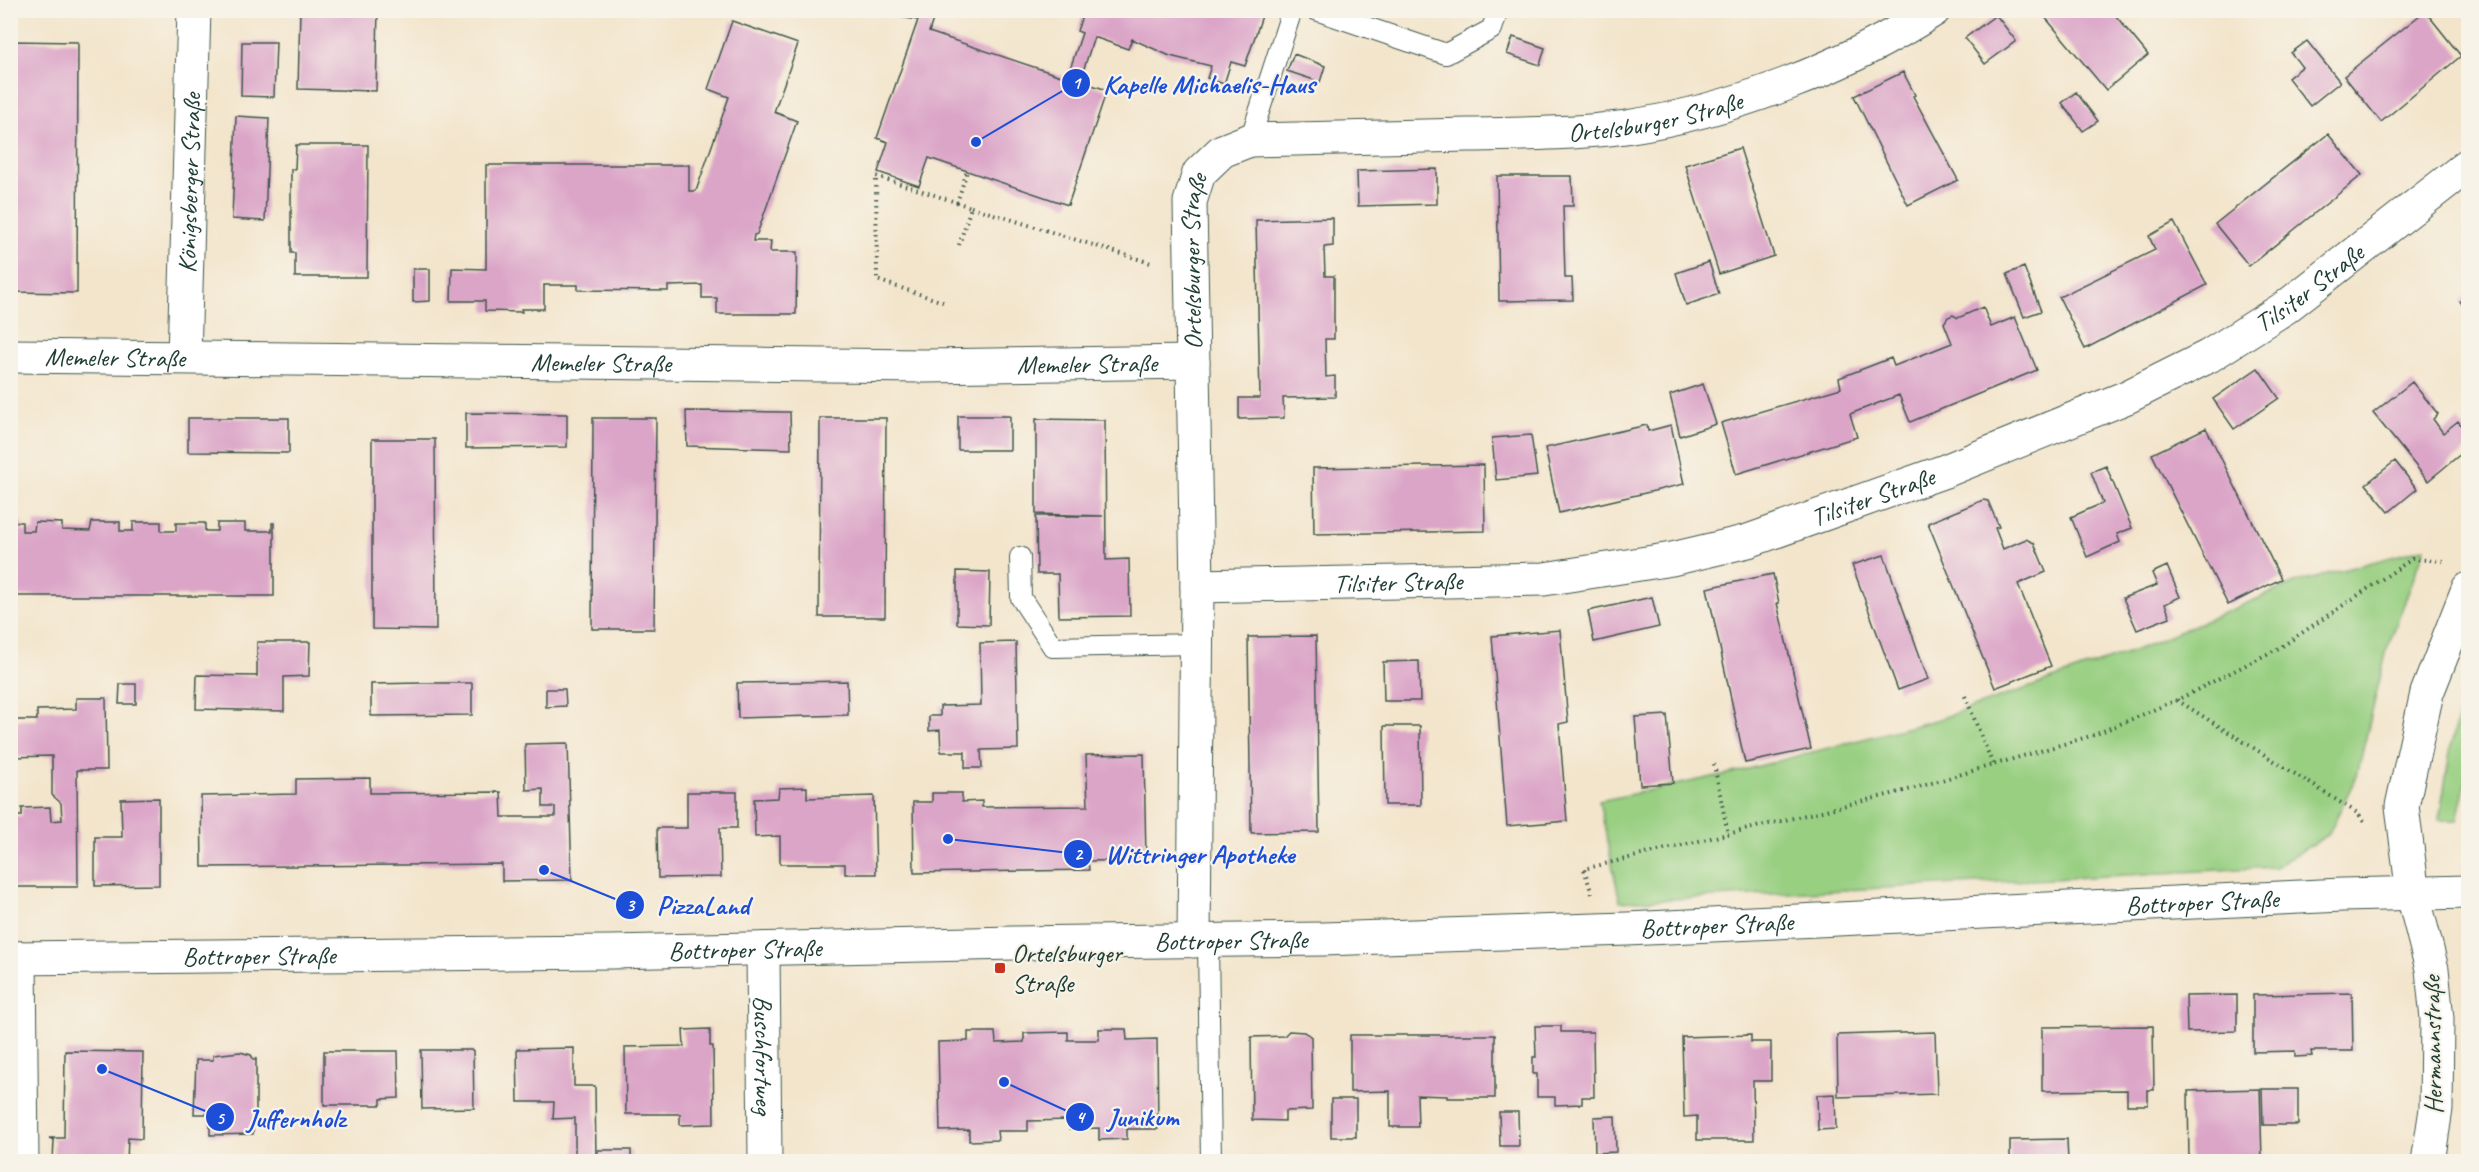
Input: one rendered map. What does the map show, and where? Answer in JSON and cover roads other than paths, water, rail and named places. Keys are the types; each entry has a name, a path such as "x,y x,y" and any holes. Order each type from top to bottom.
{"street":[{"name":"Königsberger Straße","path":"184,357 194,10"},
{"name":"Ortelsburger Straße","path":"1201,941 1190,202 1199,173 1222,151 1250,140 1555,133 1626,127 1693,113 1775,88 1859,53 1934,10"},
{"name":"Tilsiter Straße","path":"1197,586 1544,579 1672,559 1748,541 1945,471 2127,397 2209,356 2286,308 2469,165"},
{"name":"Memeler Straße","path":"10,356 926,366 1193,362"},
{"path":"2413,895 2402,806 2427,693 2469,589"},
{"name":"Bottroper Straße","path":"15,958 1201,941 1602,930 2342,895 2469,892"},
{"name":"Hermannstraße","path":"2413,895 2432,969 2437,1019 2436,1109 2428,1161"},
{"name":"Buschfortweg","path":"763,949 765,1161"},
{"path":"15,958 21,1161"}],"lane":[{"path":"1250,140 1292,10"},
{"path":"1316,10 1446,54 1492,28 1498,10"},
{"path":"1020,557 1022,598 1053,647 1197,644"},
{"path":"1201,941 1210,1161"}],"place":[{"name":"Kapelle Michaelis-Haus","path":"976,142"},
{"name":"Wittringer Apotheke","path":"948,839"},
{"name":"PizzaLand","path":"544,870"},
{"name":"Ortelsburger Straße","path":"1000,968"},
{"name":"Juffernholz","path":"102,1069"},
{"name":"Junikum","path":"1004,1082"}]}
